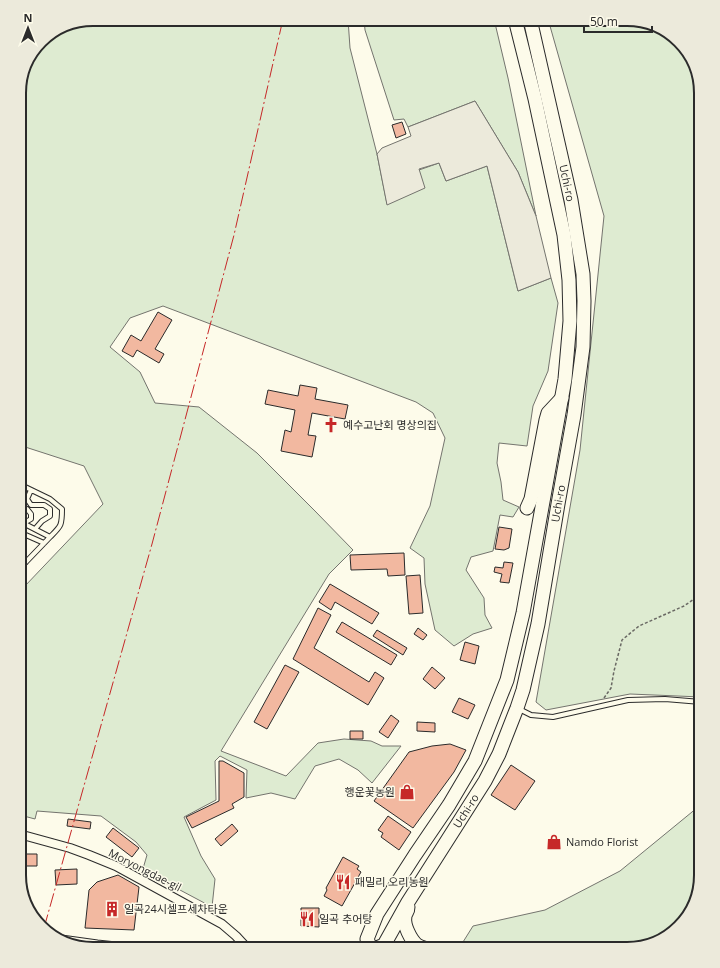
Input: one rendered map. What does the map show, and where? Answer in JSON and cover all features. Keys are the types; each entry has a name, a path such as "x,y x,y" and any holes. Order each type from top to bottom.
{"main road":[{"name":"Uchi-ro","path":"368,942 367,939 377,914 448,805 475,760 507,680 523,613 566,379 570,321 569,280 564,235 536,100 517,26"},
{"name":"Uchi-ro","path":"386,942 408,902 485,781 499,754 517,708 523,690 538,624 576,400 583,347 583,274 571,200 532,26"},
{"path":"527,508 531,499 548,413 562,398"},
{"path":"408,902 408,911 405,917 406,928 415,942"}],"street":[{"name":"Moryongdae-gil","path":"26,836 70,848 116,866 222,924 242,942"}],"lane":[{"path":"26,488 50,499 62,509 62,521 59,528 26,562"},
{"path":"31,490 27,499 31,505 44,505 50,509 50,516 42,521 35,529"},
{"path":"26,509 31,514 31,519 26,522"},
{"path":"26,524 50,537"},
{"path":"26,535 44,543"},
{"path":"517,708 531,715 553,717 628,700 666,699 694,701"}],"path":[{"path":"597,707 611,688 622,640 639,626 684,606 694,599"}],"green space":[{"path":"348,26 350,48 377,154 387,204 419,170 439,163 446,181 487,166 518,291 551,278 558,303 548,371 533,406 527,446 499,443 497,463 503,500 519,507 513,517 500,515 493,551 471,557 466,570 484,598 485,615 492,628 473,634 454,646 435,630 425,584 424,558 410,548 430,506 445,438 433,413 416,402 163,306 130,318 110,347 140,372 155,403 199,407 257,453 353,550 329,574 221,751 286,776 318,743 344,739 371,741 382,746 401,746 372,783 358,770 339,759 315,766 295,799 271,793 246,798 247,770 220,756 215,761 216,800 184,817 201,856 215,879 212,907 142,872 147,855 136,842 101,816 37,811 35,819 26,817 26,585 103,504 84,466 26,447 26,88 28,76 33,63 40,52 44,48 48,48 48,44 59,35 80,27"},
{"path":"365,26 496,26 508,78 536,216 518,172 475,101 408,127 404,119 394,120"},
{"path":"550,26 632,26 653,31 671,43 683,56 693,80 694,697 630,694 546,710 536,702 580,450 604,216"},
{"path":"694,810 693,888 683,912 671,925 657,935 640,941 627,942 463,942 473,926 545,910 620,871"}],"shaded area":[{"path":"475,101 518,172 536,216 551,278 518,291 487,166 446,181 439,163 419,169 425,188 387,205 377,154 382,148 411,136 408,127"}],"building":[{"path":"402,122 406,134 396,138 392,125"},
{"path":"158,312 172,320 155,349 164,354 159,363 137,350 133,357 122,351 131,335 141,341"},
{"path":"300,385 317,388 315,399 348,405 345,419 312,413 308,435 316,436 312,457 281,451 285,430 291,432 295,410 265,404 268,390 298,396"},
{"path":"499,527 512,529 509,548 504,550 495,549"},
{"path":"404,553 405,575 388,576 387,569 351,570 350,555"},
{"path":"504,562 513,563 509,583 500,582 502,574 494,572 495,567 503,568"},
{"path":"420,575 423,613 409,614 406,576"},
{"path":"330,584 379,613 372,624 335,602 331,610 319,602"},
{"path":"318,608 331,615 314,648 369,682 375,672 384,678 368,705 293,659"},
{"path":"342,622 397,655 391,665 336,632"},
{"path":"418,628 427,635 423,640 414,634"},
{"path":"377,630 407,648 403,655 373,636"},
{"path":"465,642 479,646 475,664 460,660"},
{"path":"285,665 299,672 267,729 254,722"},
{"path":"432,667 445,678 435,689 423,679"},
{"path":"459,698 475,705 468,719 452,712"},
{"path":"391,715 399,721 388,738 379,732"},
{"path":"417,722 435,723 435,732 417,731"},
{"path":"350,731 363,731 363,739 350,739"},
{"path":"450,744 466,750 454,772 413,828 374,801 409,752 432,746"},
{"path":"219,761 223,761 244,773 244,797 232,804 234,808 192,828 186,817 219,801"},
{"path":"511,765 535,781 515,810 491,795"},
{"path":"388,816 411,832 399,850 381,837 383,833 378,830"},
{"path":"68,819 91,822 90,829 67,826"},
{"path":"232,824 238,831 221,846 215,839"},
{"path":"113,828 139,848 132,857 106,837"},
{"path":"26,854 37,854 37,866 26,866"},
{"path":"343,857 359,866 357,869 361,872 342,906 324,896 327,890 326,888"},
{"path":"77,869 77,884 56,885 55,870"},
{"name":"일곡24시셀프세차타운","path":"118,875 139,887 134,930 85,928 89,890 97,882"},
{"path":"301,908 319,908 319,927 301,926"}],"power":[{"path":"46,922 152,544 234,235 281,26"}],"place":[{"name":"예수고난회 명상의집","path":"331,425"},
{"name":"행운꽃농원","path":"407,792"},
{"name":"Namdo Florist","path":"554,842"},
{"name":"패밀리 오리농원","path":"343,882"},
{"name":"일곡24시셀프세차타운","path":"112,909"},
{"name":"일곡 추어탕","path":"307,919"}]}
